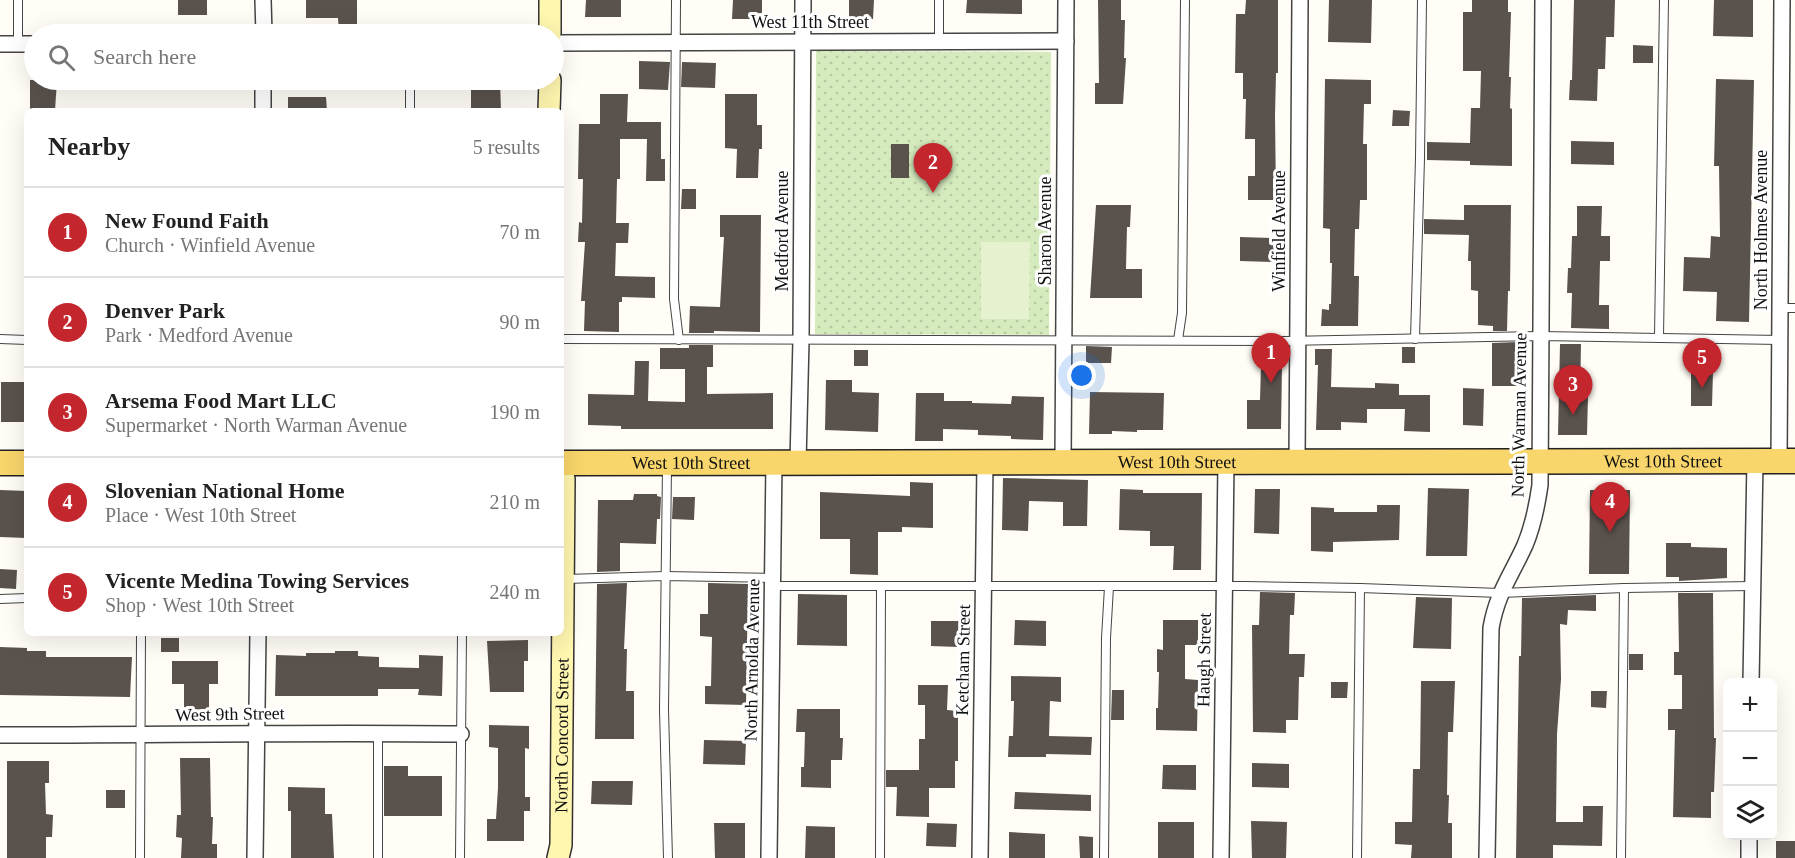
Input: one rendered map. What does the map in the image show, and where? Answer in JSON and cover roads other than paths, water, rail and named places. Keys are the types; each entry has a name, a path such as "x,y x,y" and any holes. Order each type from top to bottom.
{"main road":[{"path":"550,0 550,24"},
{"path":"549,108 550,90"},
{"name":"West 10th Street","path":"564,463 1787,461"},
{"path":"0,463 24,463"},
{"name":"North Concord Street","path":"558,858 561,845 562,636"}],"street":[{"path":"263,0 264,24"},
{"name":"Medford Avenue","path":"798,462 803,0"},
{"name":"Sharon Avenue","path":"1063,462 1066,0"},
{"name":"Winfield Avenue","path":"1297,461 1300,0"},
{"name":"North Warman Avenue","path":"1487,858 1490,636 1493,614 1500,593 1519,558 1531,527 1537,502 1540,461 1543,0"},
{"name":"North Holmes Avenue","path":"1782,0 1788,308 1780,340 1787,461"},
{"name":"West 11th Street","path":"564,43 1066,41"},
{"path":"0,44 24,44"},
{"path":"263,90 263,108"},
{"path":"1751,678 1755,461"},
{"name":"North Arnolda Avenue","path":"769,858 774,462"},
{"name":"Ketcham Street","path":"980,858 985,462"},
{"name":"Haugh Street","path":"1221,858 1226,462"},
{"path":"255,858 258,636"},
{"name":"West 9th Street","path":"0,735 257,732 461,734"},
{"path":"1749,840 1749,858"}],"lane":[{"path":"18,0 18,44"},
{"path":"676,0 674,299 679,340"},
{"path":"939,0 939,41"},
{"path":"1178,340 1182,313 1185,0"},
{"path":"1415,339 1422,0"},
{"path":"1659,338 1664,0"},
{"path":"410,90 410,108"},
{"path":"564,339 1298,340 1541,336 1780,340"},
{"path":"0,339 24,340"},
{"path":"667,462 663,710 668,858"},
{"path":"564,579 665,576 881,587 1224,586 1500,593 1752,586"},
{"path":"1104,858 1106,638 1109,586"},
{"path":"880,858 881,587"},
{"path":"1357,858 1360,588"},
{"path":"1621,858 1624,588"},
{"path":"0,598 24,598"},
{"path":"140,858 141,636"},
{"path":"460,858 462,636"},
{"path":"378,733 378,858"}],"place":[{"name":"Denver Park","path":"933,193"},
{"name":"New Found Faith","path":"1271,383"},
{"name":"Vicente Medina Towing Services","path":"1702,388"},
{"name":"Arsema Food Mart LLC","path":"1573,415"},
{"name":"Slovenian National Home","path":"1610,532"}]}
